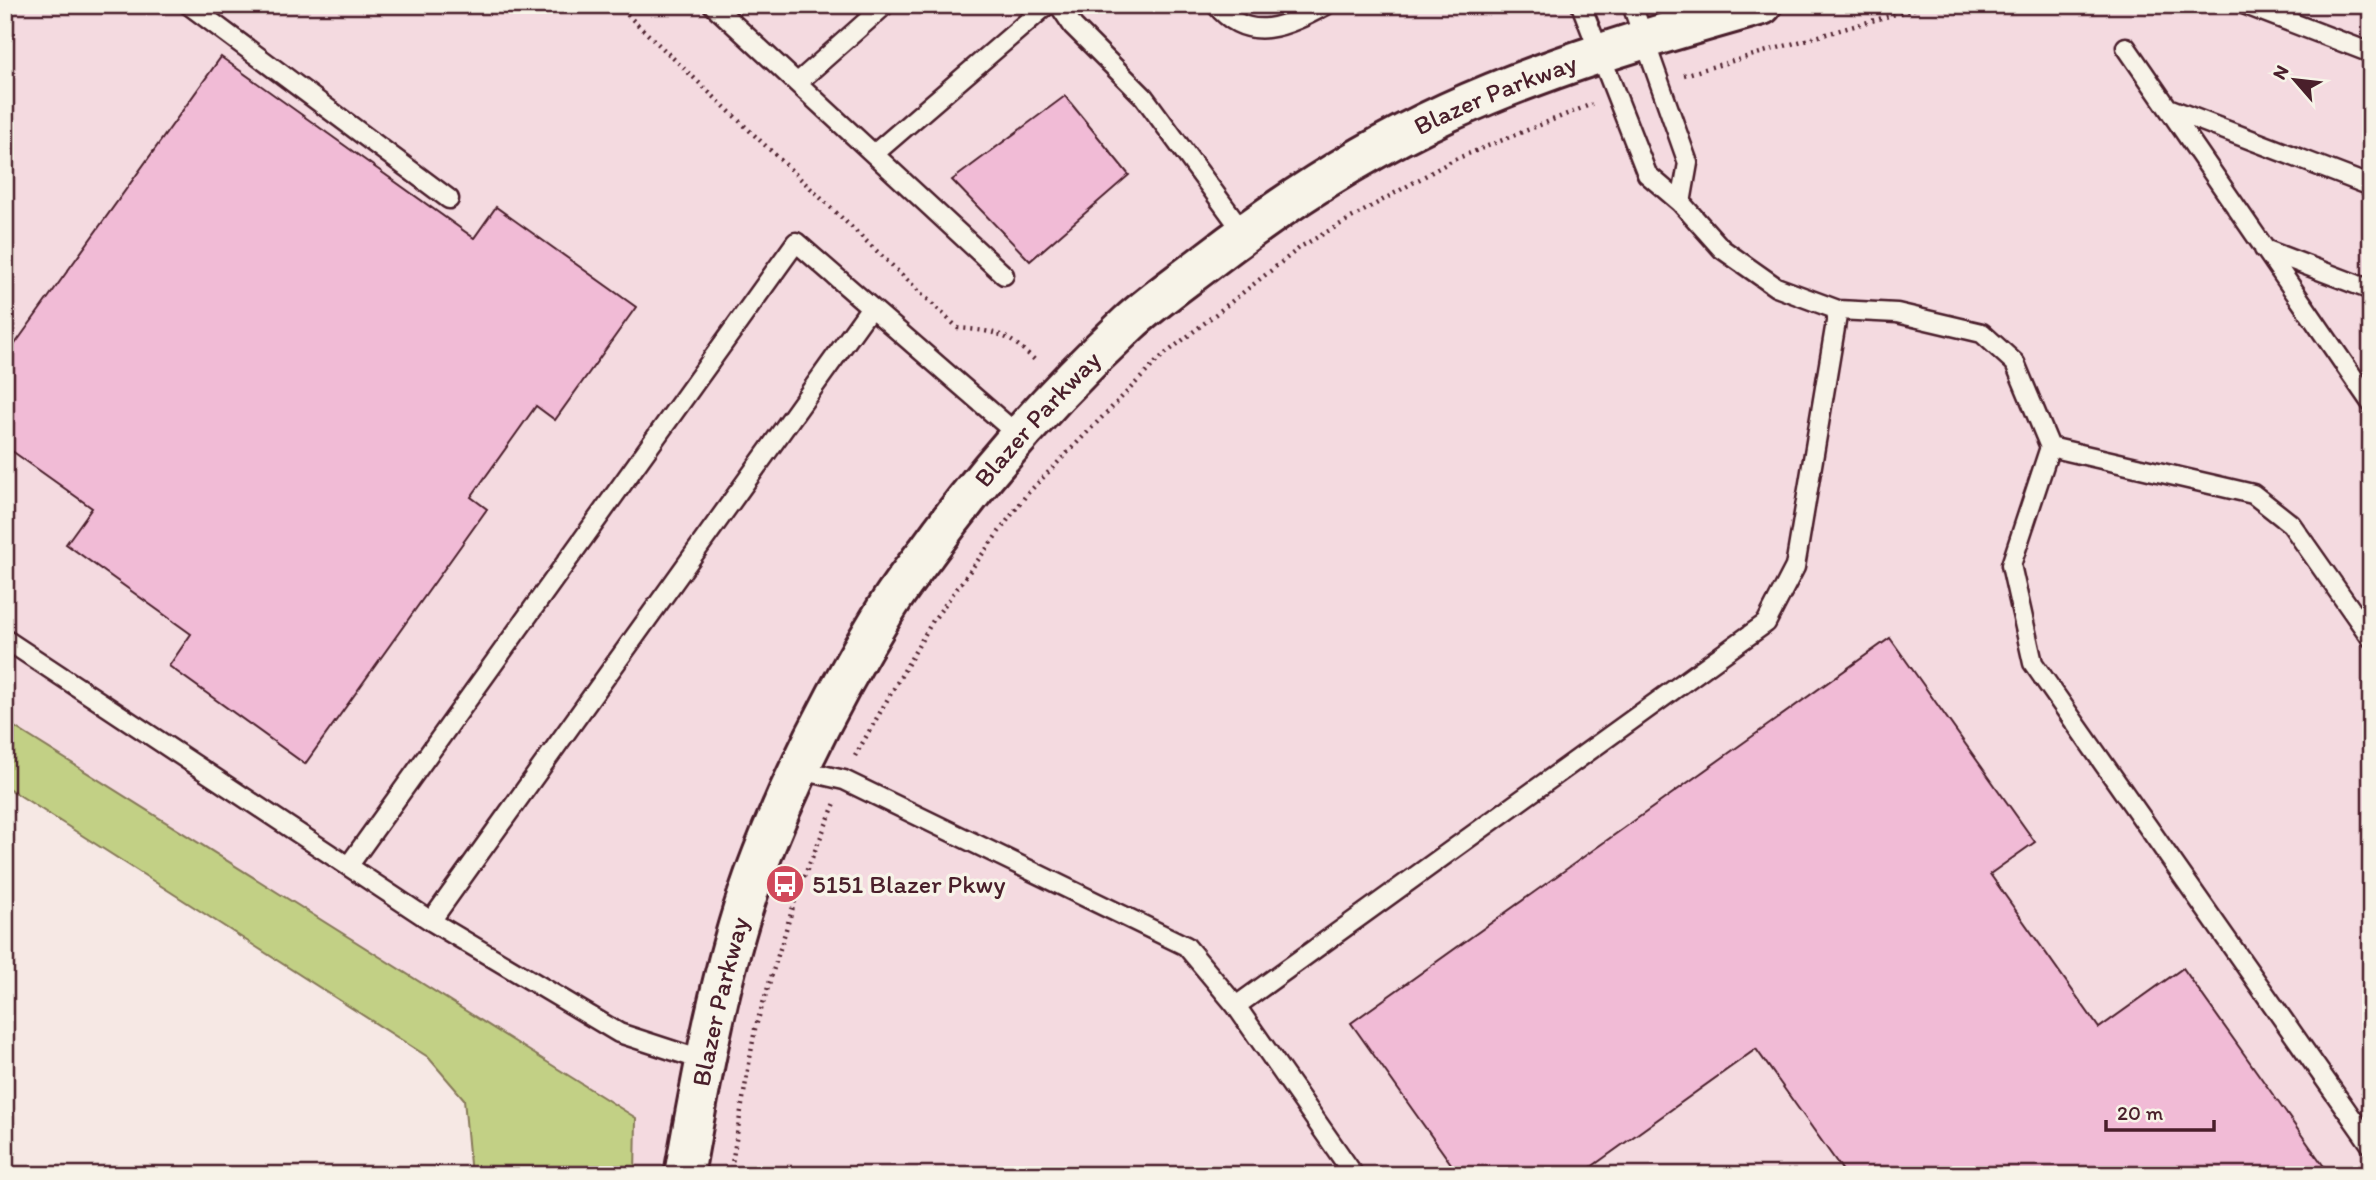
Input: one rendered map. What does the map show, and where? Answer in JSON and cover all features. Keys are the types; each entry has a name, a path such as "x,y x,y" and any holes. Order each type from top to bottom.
{"street":[{"name":"Blazer Parkway","path":"684,1175 719,995 754,877 822,722 888,605 952,517 1019,436 1064,387 1132,320 1244,233 1315,185 1376,149 1444,114 1510,85 1599,53 1639,22 1762,5"}],"lane":[{"path":"189,5 449,199"},
{"path":"713,5 1004,275"},
{"path":"797,83 885,5"},
{"path":"874,154 1047,5"},
{"path":"1059,5 1073,26 1144,97 1244,233"},
{"path":"1216,5 1228,20 1256,30 1291,23 1326,5"},
{"path":"1581,5 1647,174 1681,203 1722,249 1776,287 1838,310 1897,313 1982,333 2015,363 2050,447 2011,565 2033,663 2371,1145"},
{"path":"2246,5 2371,53"},
{"path":"1639,22 1688,163 1681,203"},
{"path":"2126,47 2370,401"},
{"path":"2168,108 2371,186"},
{"path":"349,865 796,242 1019,436"},
{"path":"2264,249 2371,290"},
{"path":"431,921 871,307"},
{"path":"1236,1006 1766,623 1796,567 1838,310"},
{"path":"2050,447 2253,494 2291,524 2371,638"},
{"path":"5,639 431,921 619,1033 705,1061"},
{"path":"801,770 844,780 1186,946 1236,1006 1354,1175"}],"path":[{"path":"617,5 958,328 989,331 1011,338 1064,387"},
{"path":"1661,82 1927,5"},
{"path":"730,1175 755,1029 798,891 844,780 858,748 932,622 1027,494 1160,358 1302,246 1453,160 1615,96"}],"shaded area":[{"path":"5,5 2371,5 2371,1175 635,1175 636,1118 5,721"}],"green space":[{"path":"5,721 636,1118 635,1175 471,1175 464,1099 428,1057 5,786"}],"building":[{"path":"221,57 474,238 496,207 636,307 555,420 536,406 471,497 487,509 305,764 169,666 191,634 66,544 92,508 5,446 5,358"},
{"path":"1065,96 1129,175 1030,261 952,180"},
{"path":"1890,638 2035,842 1990,874 2099,1028 2183,968 2330,1175 1846,1175 1756,1049 1580,1175 1459,1175 1351,1023"}],"place":[{"name":"5151 Blazer Pkwy","path":"785,884"}]}
